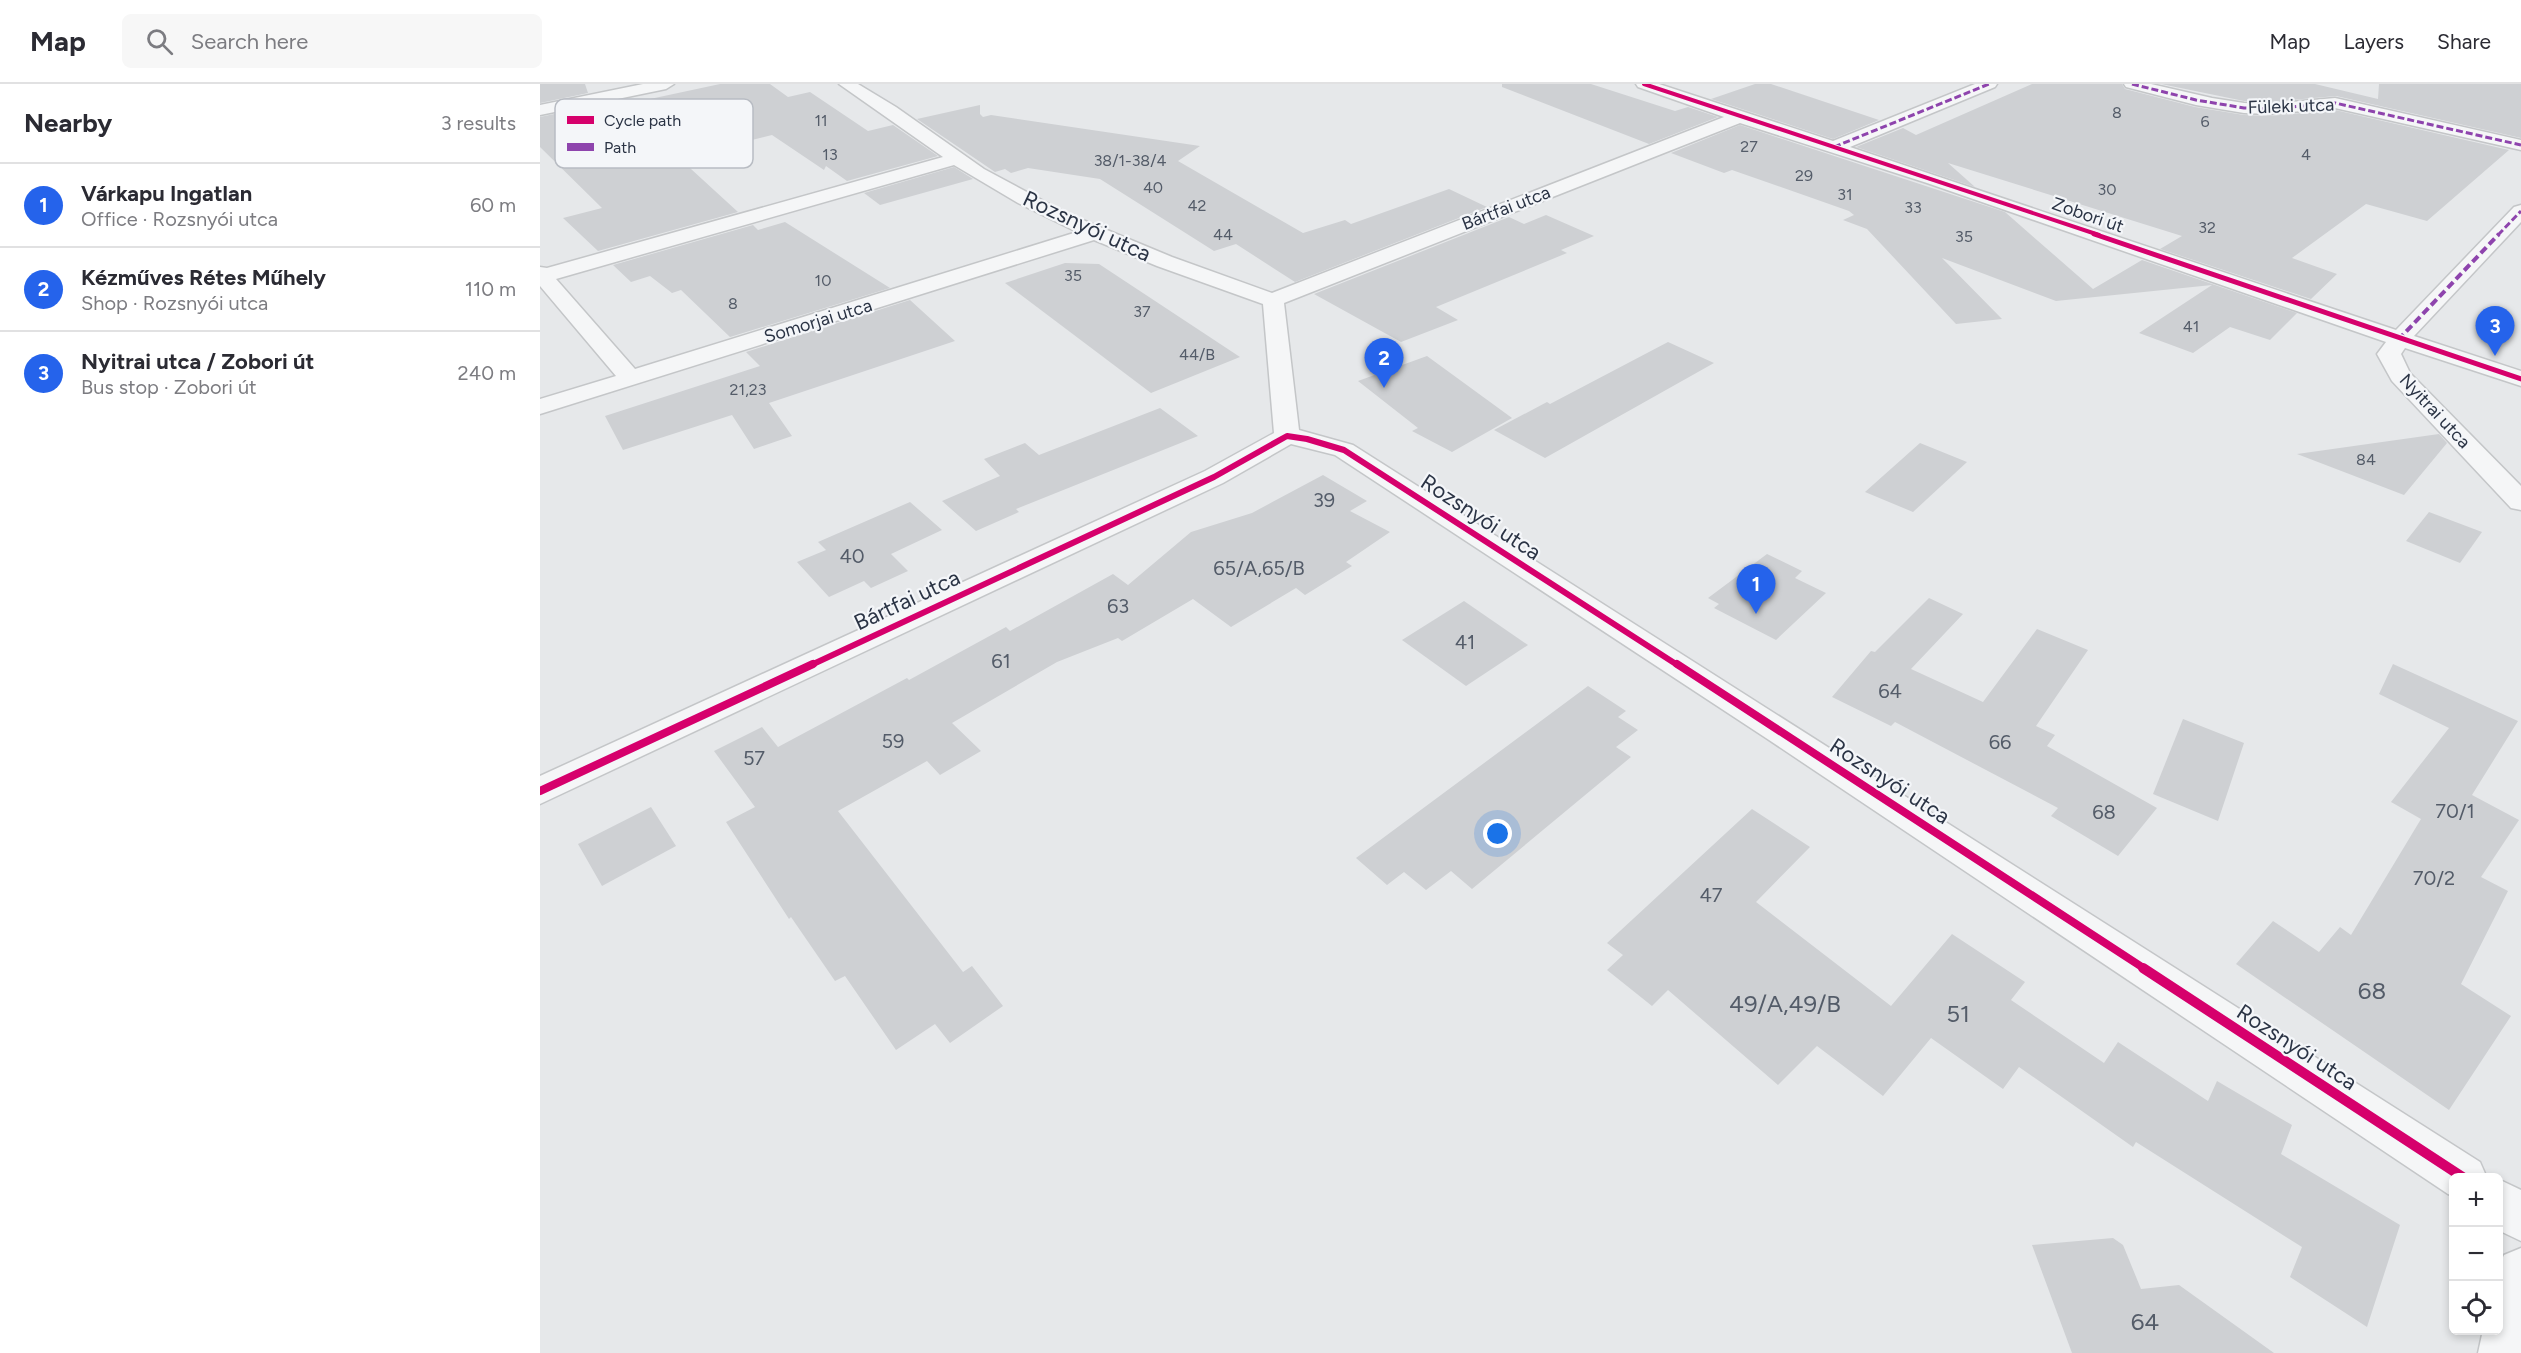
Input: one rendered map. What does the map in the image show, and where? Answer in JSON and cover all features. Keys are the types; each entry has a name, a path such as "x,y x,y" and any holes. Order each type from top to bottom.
{"street":[{"path":"593,99 666,84"},
{"name":"Rozsnyói utca","path":"847,84 891,111 955,159 992,181 1095,233 1192,273 1273,300"},
{"name":"Zobori út","path":"1644,84 2117,240 2398,340 2521,379"},
{"path":"1834,147 1989,84"},
{"name":"Füleki utca","path":"2132,84 2220,106 2241,108 2278,109 2306,103 2335,103 2521,145"},
{"path":"540,110 555,107"},
{"name":"Bártfai utca","path":"1273,300 1740,117"},
{"path":"631,379 541,275 955,159"},
{"name":"Nyitrai utca","path":"2521,211 2398,340 2389,354 2400,376 2521,502"},
{"name":"Somorjai utca","path":"540,407 1095,233"},
{"path":"1273,300 1287,436"},
{"name":"Rozsnyói utca","path":"1287,436 1307,439 1344,450 1768,723 2456,1173"},
{"name":"Bártfai utca","path":"540,791 1214,477 1287,436"},
{"path":"2503,1205 2521,1218"},
{"path":"2503,1353 2521,1272"}],"building":[{"path":"540,84 585,84 588,93 555,99 540,103"},
{"path":"720,84 770,84 788,97 810,92 868,131 893,125 938,156 847,181 826,166 824,170 772,135 753,140 753,99 650,99"},
{"path":"1502,84 1591,84 1675,111 1688,107 1718,117 1649,144 1502,87"},
{"path":"1755,84 1771,84 1879,120 1833,139 1711,99"},
{"path":"2032,84 2122,84 2125,89 2195,107 2244,115 2270,116 2335,110 2509,150 2427,221 2366,204 2292,258 2337,274 2311,299 2160,249 2182,236 1948,163 1975,187 1856,147 1903,128 1916,135"},
{"path":"2161,84 2315,84 2378,99 2379,84 2521,84 2521,138 2336,96 2270,102 2244,101"},
{"path":"980,105 980,114 983,117 991,115 1200,146 1178,161 1303,233 1345,220 1351,224 1449,189 1487,207 1295,282 1236,244 1214,251 1100,179 1028,168 1011,173 1005,169 995,172 917,119"},
{"path":"555,114 555,162 540,147 540,117"},
{"path":"1740,125 2005,212 2093,289 2142,260 2297,313 2270,340 2230,327 2193,353 2139,333 2212,285 2056,301 1942,258 2002,319 1956,324 1867,229 1843,220 1854,215 1849,211 1732,170 1724,173 1671,153"},
{"path":"954,167 973,179 880,205 864,193"},
{"path":"561,168 690,168 738,212 598,251 563,218 602,208"},
{"path":"1546,215 1594,236 1561,250 1567,253 1436,307 1458,320 1401,342 1314,294 1509,217 1524,224"},
{"path":"785,222 890,288 730,337 681,290 672,293 650,276 631,282 613,265 753,225 758,230"},
{"path":"1065,263 1099,264 1240,357 1151,393 1005,283"},
{"path":"910,300 955,341 769,403 792,436 754,449 732,415 623,450 605,416 760,366 746,352"},
{"path":"1668,342 1714,363 1545,458 1494,430 1547,402 1550,404"},
{"path":"1427,356 1512,418 1452,452 1412,431 1418,428 1358,381"},
{"path":"1160,408 1198,436 1016,509 1019,512 976,531 942,501 1000,476 984,459 1025,443 1039,455"},
{"path":"2439,434 2447,443 2404,495 2297,454"},
{"path":"1920,443 1967,462 1913,512 1865,492"},
{"path":"1323,475 1367,501 1350,511 1390,532 1346,562 1352,566 1305,595 1296,588 1231,627 1193,599 1122,641 1118,638 1057,662 952,723 981,751 940,775 927,761 838,811 963,972 972,966 1003,1006 950,1043 935,1024 896,1050 845,976 835,981 791,917 789,919 726,822 755,807 714,751 762,727 778,747 1006,627 1010,631 1113,574 1128,585 1191,532 1252,513"},
{"path":"910,502 942,530 891,554 908,571 871,588 864,581 829,597 797,562 826,550 818,542"},
{"path":"2429,512 2482,532 2460,563 2406,541"},
{"path":"1767,554 1802,571 1795,578 1826,593 1776,640 1714,608 1719,604 1708,598"},
{"path":"1929,598 1963,614 1911,669 1983,702 2037,629 2088,650 2036,726 2055,735 2047,746 2157,808 2118,856 2051,816 2058,808 1895,722 1891,726 1832,697 1871,651 1875,652"},
{"path":"1464,601 1528,645 1466,686 1402,640"},
{"path":"2393,664 2518,721 2472,795 2519,820 2481,877 2508,891 2461,984 2511,1016 2449,1110 2236,964 2273,921 2319,952 2340,927 2351,935 2421,819 2391,802 2449,728 2379,694"},
{"path":"1588,686 1626,711 1618,717 1638,730 1616,747 1631,757 1472,889 1451,871 1426,890 1404,872 1387,885 1356,858"},
{"path":"2183,719 2244,743 2218,821 2153,794"},
{"path":"651,807 676,846 602,886 578,844"},
{"path":"1752,809 1810,847 1756,902 1891,1006 1952,934 2025,982 2011,1000 2104,1063 2118,1042 2208,1101 2217,1081 2292,1125 2281,1154 2400,1225 2367,1327 2290,1277 2302,1247 2136,1142 2133,1147 2019,1067 2003,1089 1931,1038 1883,1096 1817,1046 1778,1085 1668,990 1652,1006 1607,970 1623,955 1607,943"},
{"path":"2113,1238 2123,1245 2141,1289 2179,1285 2274,1353 2072,1353 2032,1245"}],"marked path":[{"path":"1834,147 1989,84"},
{"path":"2132,84 2196,100 2244,108 2270,109 2335,103 2521,145"},
{"path":"2398,340 2521,211"}],"cycle path":[{"path":"1644,84 1726,113 1934,179 2521,379"},
{"path":"540,791 1214,477 1287,436 1307,439 1344,450 1778,729 2456,1173"}],"place":[{"name":"Nyitrai utca / Zobori út","path":"2495,356"},
{"name":"Kézműves Rétes Műhely","path":"1384,388"},
{"name":"Várkapu Ingatlan","path":"1756,614"}]}
